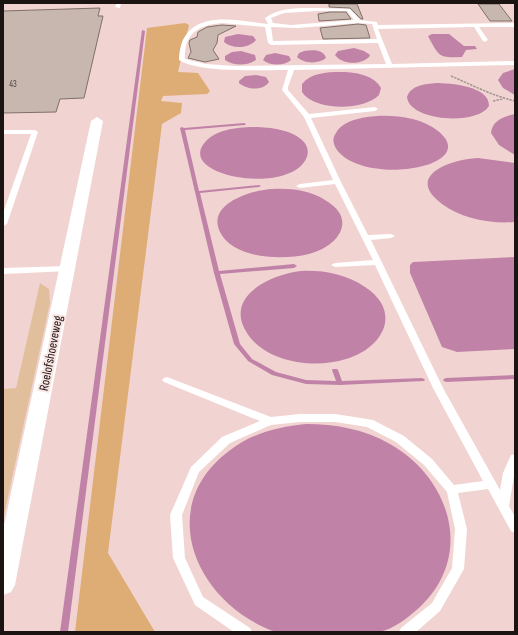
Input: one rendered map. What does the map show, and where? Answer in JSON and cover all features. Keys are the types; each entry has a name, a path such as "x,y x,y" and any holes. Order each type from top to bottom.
{"street":[{"name":"Roelofshoeveweg","path":"3,585 97,121"}],"lane":[{"path":"280,26 271,24 268,18 273,13 348,10 358,21"},
{"path":"389,66 375,24 358,21 322,23 310,26 268,26 218,21 205,22 196,26 185,36 182,60 191,64 291,68 444,65 515,63"},
{"path":"375,27 515,25"},
{"path":"268,26 271,43 380,41"},
{"path":"476,26 485,40"},
{"path":"444,65 449,74"},
{"path":"291,68 291,74 285,84 285,90 307,116 337,182 378,262 438,388 515,528"},
{"path":"307,116 375,109"},
{"path":"3,132 35,132 3,224"},
{"path":"300,186 337,182"},
{"path":"366,238 391,236"},
{"path":"335,265 378,262"},
{"path":"3,271 67,269"},
{"path":"167,380 270,421"},
{"path":"245,632 199,601 179,558 176,516 196,470 226,440 270,421 300,418 335,418 369,424 400,439 428,462 452,490 461,529 458,569 436,607 406,632"},
{"path":"503,507 508,473 515,458"},
{"path":"452,490 491,484"}],"path":[{"path":"449,74 503,99 515,101"},
{"path":"493,101 503,99"}],"shaded area":[{"path":"3,3 515,3 515,632 3,632"},
{"path":"185,23 189,25 178,72 198,73 210,91 207,94 163,96 161,101 182,103 181,113 162,124 108,553 155,632 75,632 147,28"},
{"path":"238,34 253,36 256,40 249,45 240,47 231,46 224,42 225,37"},
{"path":"432,34 449,34 464,46 475,46 477,49 466,50 462,57 440,55 428,36"},
{"path":"354,48 364,51 370,55 369,57 366,60 352,63 342,61 335,55 338,51"},
{"path":"314,50 325,55 326,58 316,62 307,62 297,57 299,53"},
{"path":"241,51 255,55 256,60 249,63 240,64 225,60 225,56 232,52"},
{"path":"275,53 289,56 291,60 285,63 277,64 269,63 263,60 266,55"},
{"path":"515,69 515,95 503,88 498,80 503,73"},
{"path":"324,73 357,73 368,77 377,83 381,88 379,95 362,104 339,107 317,103 308,98 302,92 302,84 310,77"},
{"path":"256,75 266,77 269,82 263,87 259,88 246,87 239,83 239,81 245,76"},
{"path":"436,83 459,85 476,90 488,99 489,106 482,112 471,116 444,118 431,116 419,111 411,105 407,97 412,90 419,86"},
{"path":"515,114 515,155 499,145 491,133 496,122 503,117"},
{"path":"377,116 409,118 425,123 438,131 448,144 445,154 433,163 415,168 393,170 371,168 351,161 337,150 334,143 334,137 343,125 360,118"},
{"path":"258,127 283,130 300,138 307,148 308,155 306,159 295,170 278,177 258,179 237,177 218,172 205,164 200,153 206,141 211,137 217,133 230,129"},
{"path":"478,158 515,163 515,222 496,222 468,217 450,209 431,194 428,185 430,177 436,170 445,165"},
{"path":"272,189 293,189 313,194 335,207 340,215 342,223 341,230 337,237 322,249 301,256 289,257 262,256 248,253 227,241 220,232 217,222 220,213 225,206 244,195"},
{"path":"515,257 515,349 457,352 442,347 410,273 410,265 413,262"},
{"path":"318,271 342,276 365,287 377,297 383,307 385,318 384,328 370,347 359,354 334,362 306,363 278,357 255,343 247,333 241,320 241,308 246,298 254,289 265,282 289,273"},
{"path":"40,283 49,289 50,303 3,520 3,389 16,388"},
{"path":"306,424 349,428 360,431 390,444 411,459 428,476 440,497 448,519 450,542 447,564 437,586 420,607 406,619 384,631 358,633 307,633 273,631 246,617 223,599 205,576 194,551 190,525 193,499 206,474 229,451 256,435 275,429"}],"building":[{"path":"329,4 357,4 363,19 361,19 350,8 329,7"},
{"path":"478,4 499,4 512,21 490,21"},
{"path":"100,8 98,16 103,16 84,98 60,99 56,112 3,113 3,11"},
{"path":"346,12 351,19 319,21 318,14"},
{"path":"358,24 366,25 370,38 323,39 320,28"},
{"path":"222,25 236,26 218,35 217,43 213,50 219,59 205,62 188,58 191,52 189,43 190,40 197,37 198,32 207,27"}],"waterway":[{"path":"64,632 143,31"},
{"path":"183,129 244,124"},
{"path":"182,128 217,273"},
{"path":"198,192 259,186"},
{"path":"217,273 294,266"},
{"path":"217,273 237,344 250,360 274,374 306,382 340,383"},
{"path":"335,370 340,383"},
{"path":"446,380 515,377"},
{"path":"340,383 422,380"}]}
